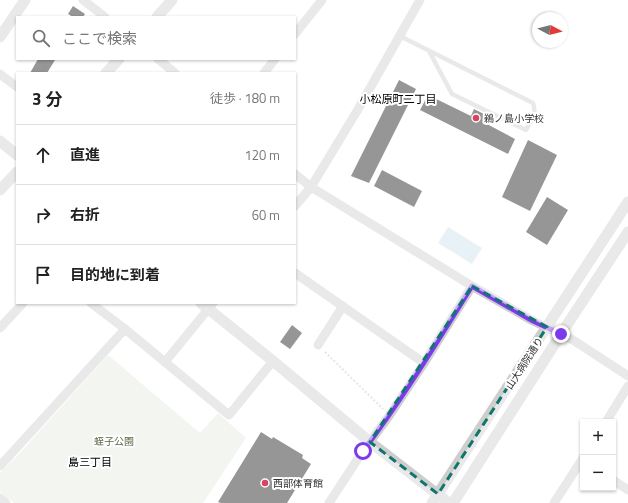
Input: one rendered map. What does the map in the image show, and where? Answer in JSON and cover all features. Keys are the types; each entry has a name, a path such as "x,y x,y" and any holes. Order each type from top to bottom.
{"street":[{"path":"0,37 26,0"},
{"path":"83,0 104,16"},
{"path":"158,16 172,0"},
{"path":"296,33 322,0"},
{"path":"296,205 311,187 357,111 420,0"},
{"path":"107,72 118,60"},
{"path":"159,60 174,72"},
{"path":"265,72 274,60"},
{"path":"0,74 16,86"},
{"path":"0,141 16,154"},
{"path":"0,190 16,173"},
{"path":"296,175 311,187 472,286 533,321 573,340 628,376"},
{"name":"山大病院通り","path":"435,499 628,202"},
{"name":"山大病院通り","path":"453,503 628,232"},
{"path":"296,274 424,363"},
{"path":"329,503 424,363 472,286"},
{"path":"0,328 22,304"},
{"path":"93,304 229,415 274,361"},
{"path":"165,362 207,305 370,442 435,499 449,503"},
{"path":"318,345 343,306"},
{"path":"0,466 125,329"},
{"path":"608,419 628,386"},
{"path":"554,503 580,464"},
{"path":"616,482 628,490"},
{"path":"0,498 6,503"}],"lane":[{"path":"400,36 533,103 535,109 534,114 526,130 452,94 429,51"}],"path":[{"path":"318,345 389,416"}],"highlighted area":[{"path":"472,286 547,327 438,494 370,442"}],"green space":[{"name":"蛭子公園","path":"108,355 200,433 218,413 246,438 203,503 14,503 0,492 0,473"}],"water":[{"path":"448,227 482,248 472,264 438,243"}],"building":[{"path":"73,6 85,14 84,16 71,16 68,14"},
{"path":"37,60 55,60 48,72 31,72"},
{"path":"399,80 416,89 369,183 351,176"},
{"path":"428,95 471,116 474,109 488,116 485,123 515,139 508,154 420,110"},
{"path":"528,140 557,155 530,211 502,197"},
{"path":"382,170 422,191 414,207 374,186"},
{"path":"547,197 568,210 547,245 526,232"},
{"path":"292,325 302,333 290,349 280,342"},
{"name":"西部体育館","path":"261,432 272,439 273,437 303,455 302,458 311,464 287,503 218,502"}],"place":[{"name":"鵜ノ島小学校","path":"476,118"},
{"name":"西部体育館","path":"265,483"}],"district":[{"name":"小松原町二丁目","path":"398,99"},
{"name":"島三丁目","path":"90,462"}],"route":[{"path":"363,451 389,416 472,286 533,321 561,334"}]}
